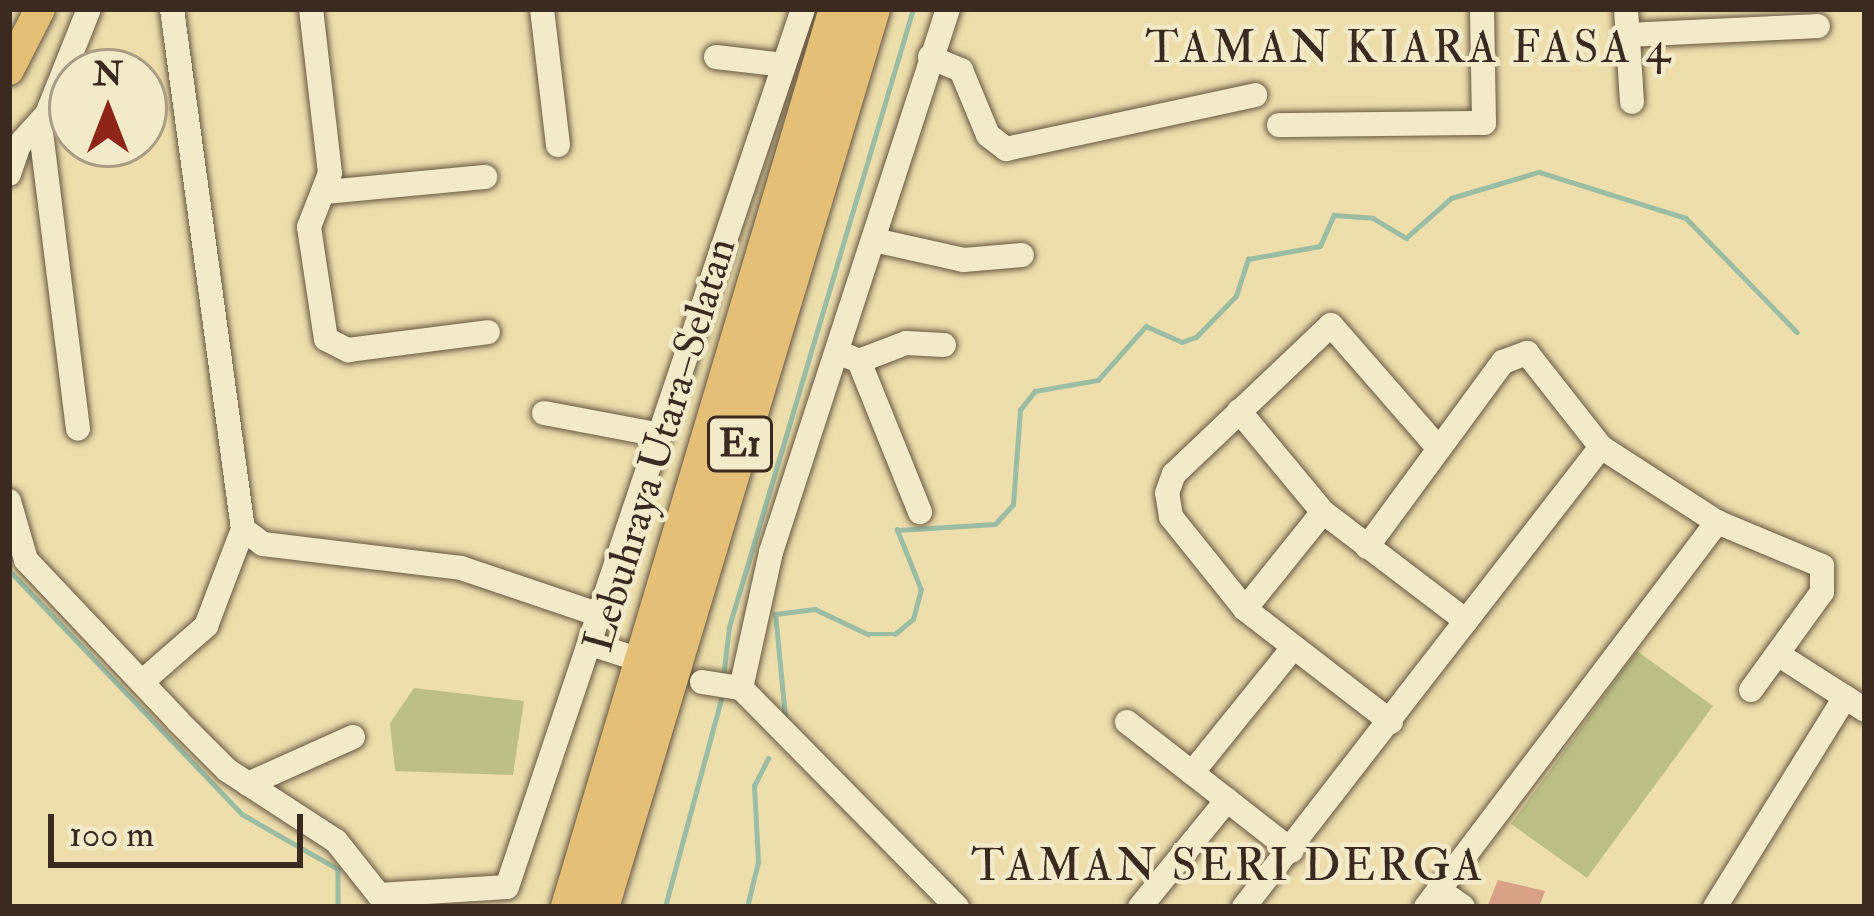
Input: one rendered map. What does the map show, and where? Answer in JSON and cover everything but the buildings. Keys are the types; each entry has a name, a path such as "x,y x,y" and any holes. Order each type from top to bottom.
{"highway":[{"name":"Lebuhraya Utara–Selatan","path":"589,893 837,9"},
{"name":"Lebuhraya Utara–Selatan","path":"589,893 872,9"}],"main road":[{"path":"9,70 34,22"}],"street":[{"path":"77,429 40,124 88,9"},
{"path":"142,681 206,626 243,529 172,9"},
{"path":"311,9 326,192 309,227 330,345 488,332"},
{"path":"542,9 551,28 559,145"},
{"path":"9,501 26,560 248,784 336,841 379,895 500,891 513,878 802,9"},
{"path":"741,688 771,552 848,356 874,240 948,9"},
{"path":"1279,125 1484,123 1482,9"},
{"path":"1625,9 1632,102"},
{"path":"1627,35 1818,26"},
{"path":"716,57 784,65"},
{"path":"930,57 961,70 988,135 1006,149 1255,95"},
{"path":"9,174 26,133 40,124"},
{"path":"326,192 485,177"},
{"path":"874,240 964,260 1022,255"},
{"path":"1390,722 1245,609 1171,517 1167,494 1174,474 1324,327 1338,325 1439,449"},
{"path":"848,356 906,343 944,345"},
{"path":"1367,547 1519,352 1537,360 1601,447 1718,522 1814,558 1826,574 1779,655 1751,690"},
{"path":"848,356 916,503 940,493"},
{"path":"1239,411 1323,512 1466,621"},
{"path":"544,413 660,435"},
{"path":"1251,905 1601,447"},
{"path":"1245,609 1323,512"},
{"path":"1463,907 1433,899 1718,522"},
{"path":"243,529 263,544 461,568 600,616"},
{"path":"591,644 625,656"},
{"path":"1192,772 1293,648"},
{"path":"1715,907 1855,704 1779,655"},
{"path":"702,682 741,688 957,907"},
{"path":"1126,722 1292,850"},
{"path":"248,784 353,736"},
{"path":"1140,907 1226,800"}],"green space":[{"path":"1637,651 1713,706 1587,878 1511,824"},
{"path":"414,688 524,701 513,775 395,771 390,723"}],"waterway":[{"path":"723,678 729,627 913,9"},
{"path":"785,717 775,614 815,609 868,634 895,634 913,619 921,590 897,530 995,524 1013,505 1020,410 1035,391 1098,380 1146,326 1182,342 1196,337 1236,296 1248,259 1320,246 1334,215 1373,218 1406,238 1451,198 1539,172 1686,218 1797,332"},
{"path":"9,570 242,814 338,869 338,907"},
{"path":"665,907 721,699"},
{"path":"747,907 758,862 754,786 768,758"}],"district":[{"name":"TAMAN KIARA FASA 4","path":"1409,49"},
{"name":"TAMAN SERI DERGA","path":"1228,867"}]}
